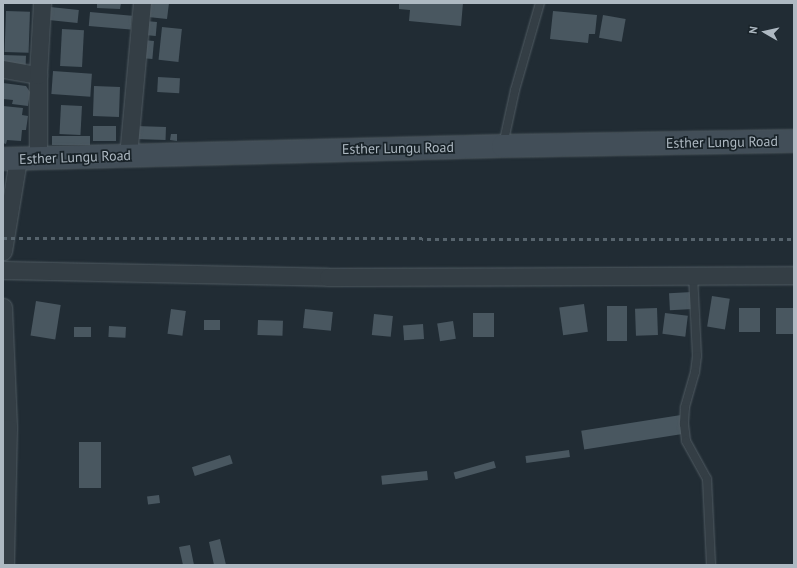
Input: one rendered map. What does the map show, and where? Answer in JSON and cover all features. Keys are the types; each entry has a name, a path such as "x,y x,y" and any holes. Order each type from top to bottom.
{"street":[{"path":"3,252 19,159 38,76 42,3"},
{"path":"128,156 142,3"},
{"path":"3,69 38,76"},
{"name":"Esther Lungu Road","path":"19,159 502,146 794,141"},
{"path":"3,270 328,277 794,274"},
{"path":"3,307 8,481 4,564"}],"lane":[{"path":"502,146 515,90 540,3"},
{"path":"693,274 697,356 695,372 685,408 684,424 686,441 707,479 711,565"}],"building":[{"path":"97,3 121,3 120,9 97,8"},
{"path":"150,3 169,3 167,19 148,17"},
{"path":"399,3 463,3 461,26 409,21 410,10 399,9"},
{"path":"50,7 79,10 77,23 49,20"},
{"path":"6,11 30,12 29,53 5,52"},
{"path":"553,11 597,15 595,34 589,34 588,43 550,39"},
{"path":"90,12 132,16 131,30 89,26"},
{"path":"603,15 626,19 622,42 599,38"},
{"path":"146,21 157,22 156,36 145,35"},
{"path":"162,27 182,29 178,62 159,60"},
{"path":"62,29 84,30 82,67 60,66"},
{"path":"143,40 154,41 152,59 141,58"},
{"path":"3,55 26,56 26,66 3,65"},
{"path":"53,71 92,74 90,97 51,94"},
{"path":"158,77 180,78 179,93 157,92"},
{"path":"3,83 26,86 30,92 28,106 12,104 13,100 3,99"},
{"path":"94,86 120,87 119,117 93,116"},
{"path":"61,105 82,106 80,135 59,134"},
{"path":"3,106 23,108 22,115 28,116 26,130 22,130 21,141 7,140 6,144 3,143"},
{"path":"93,126 116,126 116,141 93,141"},
{"path":"136,126 166,127 166,140 136,139"},
{"path":"171,134 177,134 177,141 170,140"},
{"path":"52,136 90,136 90,145 52,145"},
{"path":"692,292 693,309 670,310 669,293"},
{"path":"712,296 730,299 725,329 707,327"},
{"path":"36,301 61,305 55,339 31,336"},
{"path":"584,304 588,332 563,335 559,307"},
{"path":"607,306 627,306 627,341 607,341"},
{"path":"657,308 658,335 636,336 635,309"},
{"path":"739,308 760,308 760,332 739,332"},
{"path":"776,308 794,308 794,334 776,334"},
{"path":"171,309 186,311 182,336 168,334"},
{"path":"305,309 333,312 331,331 303,328"},
{"path":"473,313 494,313 494,337 473,337"},
{"path":"665,313 688,316 685,337 662,334"},
{"path":"374,314 393,316 391,337 372,335"},
{"path":"204,320 220,320 220,330 204,330"},
{"path":"258,320 283,321 282,336 257,335"},
{"path":"453,321 456,339 440,341 437,324"},
{"path":"423,324 424,339 404,340 403,325"},
{"path":"109,326 126,327 125,338 108,337"},
{"path":"74,327 91,327 91,337 74,337"},
{"path":"681,415 684,434 584,450 581,431"},
{"path":"79,442 101,442 101,488 79,488"},
{"path":"569,450 570,457 526,463 525,456"},
{"path":"230,455 233,464 195,476 192,467"},
{"path":"494,461 496,468 456,479 454,473"},
{"path":"427,471 428,480 382,485 381,476"},
{"path":"159,495 160,503 148,504 147,496"},
{"path":"220,539 226,565 214,565 209,542"},
{"path":"190,545 194,565 183,565 179,547"}],"railway":[{"path":"3,238 794,239"}]}
